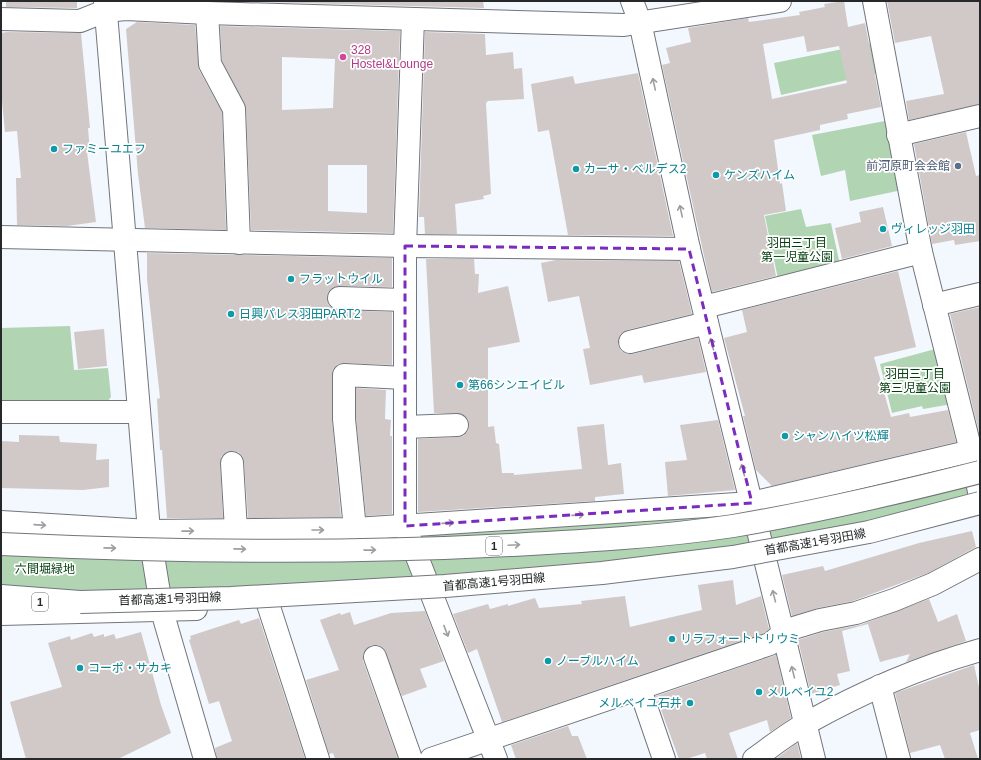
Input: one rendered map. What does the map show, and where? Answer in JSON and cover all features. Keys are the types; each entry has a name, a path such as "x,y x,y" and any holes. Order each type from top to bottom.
{"main road":[{"path":"632,1 640,22 689,249 814,759"},
{"path":"1,19 80,21 105,6 126,9 207,13 302,8 413,19 624,25 780,1"},
{"path":"874,1 921,252 934,305 976,450 980,497"},
{"path":"105,6 149,532 162,611 205,759"},
{"path":"207,13 210,64 234,109 239,243"},
{"path":"413,19 405,246 405,526 492,749"},
{"path":"898,135 980,116"},
{"path":"1,237 405,246 689,249"},
{"path":"630,342 705,315 921,252"},
{"path":"934,305 980,294"},
{"path":"339,298 405,300"},
{"path":"355,529 344,419 344,375 405,378"},
{"path":"1,412 139,412"},
{"path":"405,427 457,425"},
{"path":"1,522 149,532 355,529 752,503 976,450"},
{"path":"232,463 236,530"},
{"name":"1","path":"1,544 78,547 324,551 440,549 598,541 732,526 863,502 980,472"},
{"name":"首都高速1号羽田線","path":"1,602 80,602 231,598 445,586 602,573 733,557 861,533 980,503"},
{"path":"1,614 162,611 432,595 766,562 980,513"},
{"path":"1,549 78,547"},
{"path":"431,759 492,749 640,689 770,644 787,630 820,620 856,613 894,600 933,584 980,559"},
{"path":"1,596 80,602"},
{"path":"268,604 318,759"},
{"path":"754,759 806,723 880,686 936,662 980,650"},
{"path":"375,657 412,759"},
{"path":"880,686 899,759"},
{"path":"640,689 664,759"}],"highlighted area":[{"path":"405,246 689,249 752,503 405,526"}],"green space":[{"path":"872,43 878,73 781,95 774,63"},
{"path":"890,120 902,190 850,201 845,170 821,176 812,135"},
{"name":"羽田三丁目 第一児童公園","path":"801,209 806,227 831,223 840,265 778,279 765,216"},
{"path":"70,326 74,370 108,368 111,397 106,403 1,404 1,328"},
{"name":"羽田三丁目 第三児童公園","path":"939,348 952,404 923,409 922,406 892,413 880,364"},
{"name":"六間堀緑地","path":"971,451 980,513 766,562 1,614 1,522 149,531 752,503"}],"building":[{"path":"6,1 77,1 77,8 6,7"},
{"path":"225,1 483,1 484,8"},
{"path":"844,1 848,27 865,23 881,107 847,114 848,119 820,125 820,130 774,140 780,184 782,183 786,211 764,215 776,276 712,292 662,65 670,63 666,48 691,42 688,28 748,18 749,22 800,15 799,12 825,7 824,4","holes":["804,36 807,52 839,46 847,83 772,99 763,44"]},
{"path":"887,1 980,1 980,104 909,120 906,101 944,94 931,36 895,43"},
{"path":"137,22 195,25 199,70 222,112 226,230 145,228 138,174 126,29"},
{"path":"220,26 400,31 393,233 251,230 246,109 222,61","holes":["282,57 335,59 333,108 282,110","328,165 367,165 367,213 328,211"]},
{"path":"425,32 485,34 486,55 513,52 514,69 522,68 524,99 488,101 486,103 491,194 483,196 484,199 455,204 457,234 425,234 424,217 419,217"},
{"path":"1,33 81,33 90,128 88,128 90,152 87,152 96,222 67,226 17,225 16,178 21,178 17,131 5,132 1,101"},
{"path":"638,73 673,236 568,235 549,130 538,132 531,84 573,76 575,84"},
{"path":"966,132 976,176 980,175 980,241 955,245 954,240 932,244 914,144"},
{"path":"883,207 892,246 842,259 835,228 861,222 859,212"},
{"path":"147,253 392,258 392,287 339,286 333,287 328,292 327,297 328,304 333,309 392,312 392,365 344,363 338,364 333,369 332,420 341,517 248,518 244,462 242,456 238,452 232,451 225,453 221,457 220,463 223,518 167,518 162,450 160,450 157,399 160,398 147,279"},
{"path":"426,259 474,259 475,274 479,274 478,293 508,286 520,342 488,348 488,427 494,426 496,443 499,444 502,473 514,473 514,475 582,469 577,427 604,424 608,465 621,463 624,494 595,497 595,501 418,512 418,439 463,436 468,431 469,425 468,419 462,414 434,413"},
{"path":"556,260 679,261 692,314 627,330 621,333 618,339 618,345 621,351 627,354 633,354 698,338 706,372 644,383 642,375 590,385 583,349 590,348 579,296 548,302 541,263"},
{"path":"898,271 916,347 874,357 891,417 909,413 910,417 948,410 956,442 772,486 756,470 743,416 745,416 724,338 747,332 742,310"},
{"path":"980,307 980,436 950,314"},
{"path":"104,329 107,366 78,369 74,332"},
{"path":"356,388 386,390 385,419 391,420 390,436 392,436 392,514 366,516 356,418"},
{"path":"718,420 735,490 668,496 665,462 687,460 680,425"},
{"path":"19,435 59,436 60,442 97,444 96,460 109,459 109,487 83,490 1,488 1,441 19,442"},
{"path":"972,531 976,547 928,573 853,601 818,608 792,616 782,575 823,566 825,571 919,543"},
{"path":"733,580 736,605 761,596 769,629 764,633 502,722 477,649 468,653 453,614 488,604 490,609 508,604 508,606 535,598 539,608 582,604 581,601 625,596 630,627 702,610 698,585"},
{"path":"929,599 938,622 957,614 966,641 906,662 910,654 880,662 868,624 842,631 850,671 837,674 840,685 811,694 798,640 823,632 860,625"},
{"path":"425,611 444,661 420,669 427,687 402,696 383,648 378,645 371,645 366,649 363,655 363,661 398,759 335,759 333,753 329,754 306,680 339,670 320,620 340,613 341,615 350,612 354,625 391,613"},
{"path":"259,618 305,759 217,759 215,748 232,741 219,701 209,704 189,640 191,639 190,636 239,620 241,624"},
{"path":"141,632 161,705 171,733 118,759 26,759 10,702 62,687 48,643 70,636 71,640 92,633 94,637 104,634 104,637 114,634 116,639"},
{"path":"776,655 791,718 770,732 767,720 729,733 738,759 707,759 705,753 686,759 679,759 656,696"},
{"path":"974,665 980,692 980,730 970,733 978,759 945,759 940,745 910,753 895,693"},
{"path":"568,726 572,736 578,736 587,759 516,759 511,745"},
{"path":"797,743 801,759 776,759 781,755"}],"place":[{"name":"328 Hostel&Lounge","path":"343,57"},
{"name":"ファミーユエフ","path":"54,149"},
{"name":"前河原町会会館","path":"958,166"},
{"name":"カーサ・ベルデス2","path":"576,169"},
{"name":"ケンズハイム","path":"716,175"},
{"name":"ヴィレッジ羽田","path":"883,229"},
{"name":"フラットウイル","path":"291,279"},
{"name":"日興パレス羽田PART2","path":"231,314"},
{"name":"第66シンエイビル","path":"460,385"},
{"name":"シャンハイツ松輝","path":"785,436"},
{"name":"リラフォートトリウミ","path":"672,639"},
{"name":"ノーブルハイム","path":"548,661"},
{"name":"コーポ・サカキ","path":"80,668"},
{"name":"メルベイユ2","path":"759,692"},
{"name":"メルベイユ石井","path":"690,703"}]}
